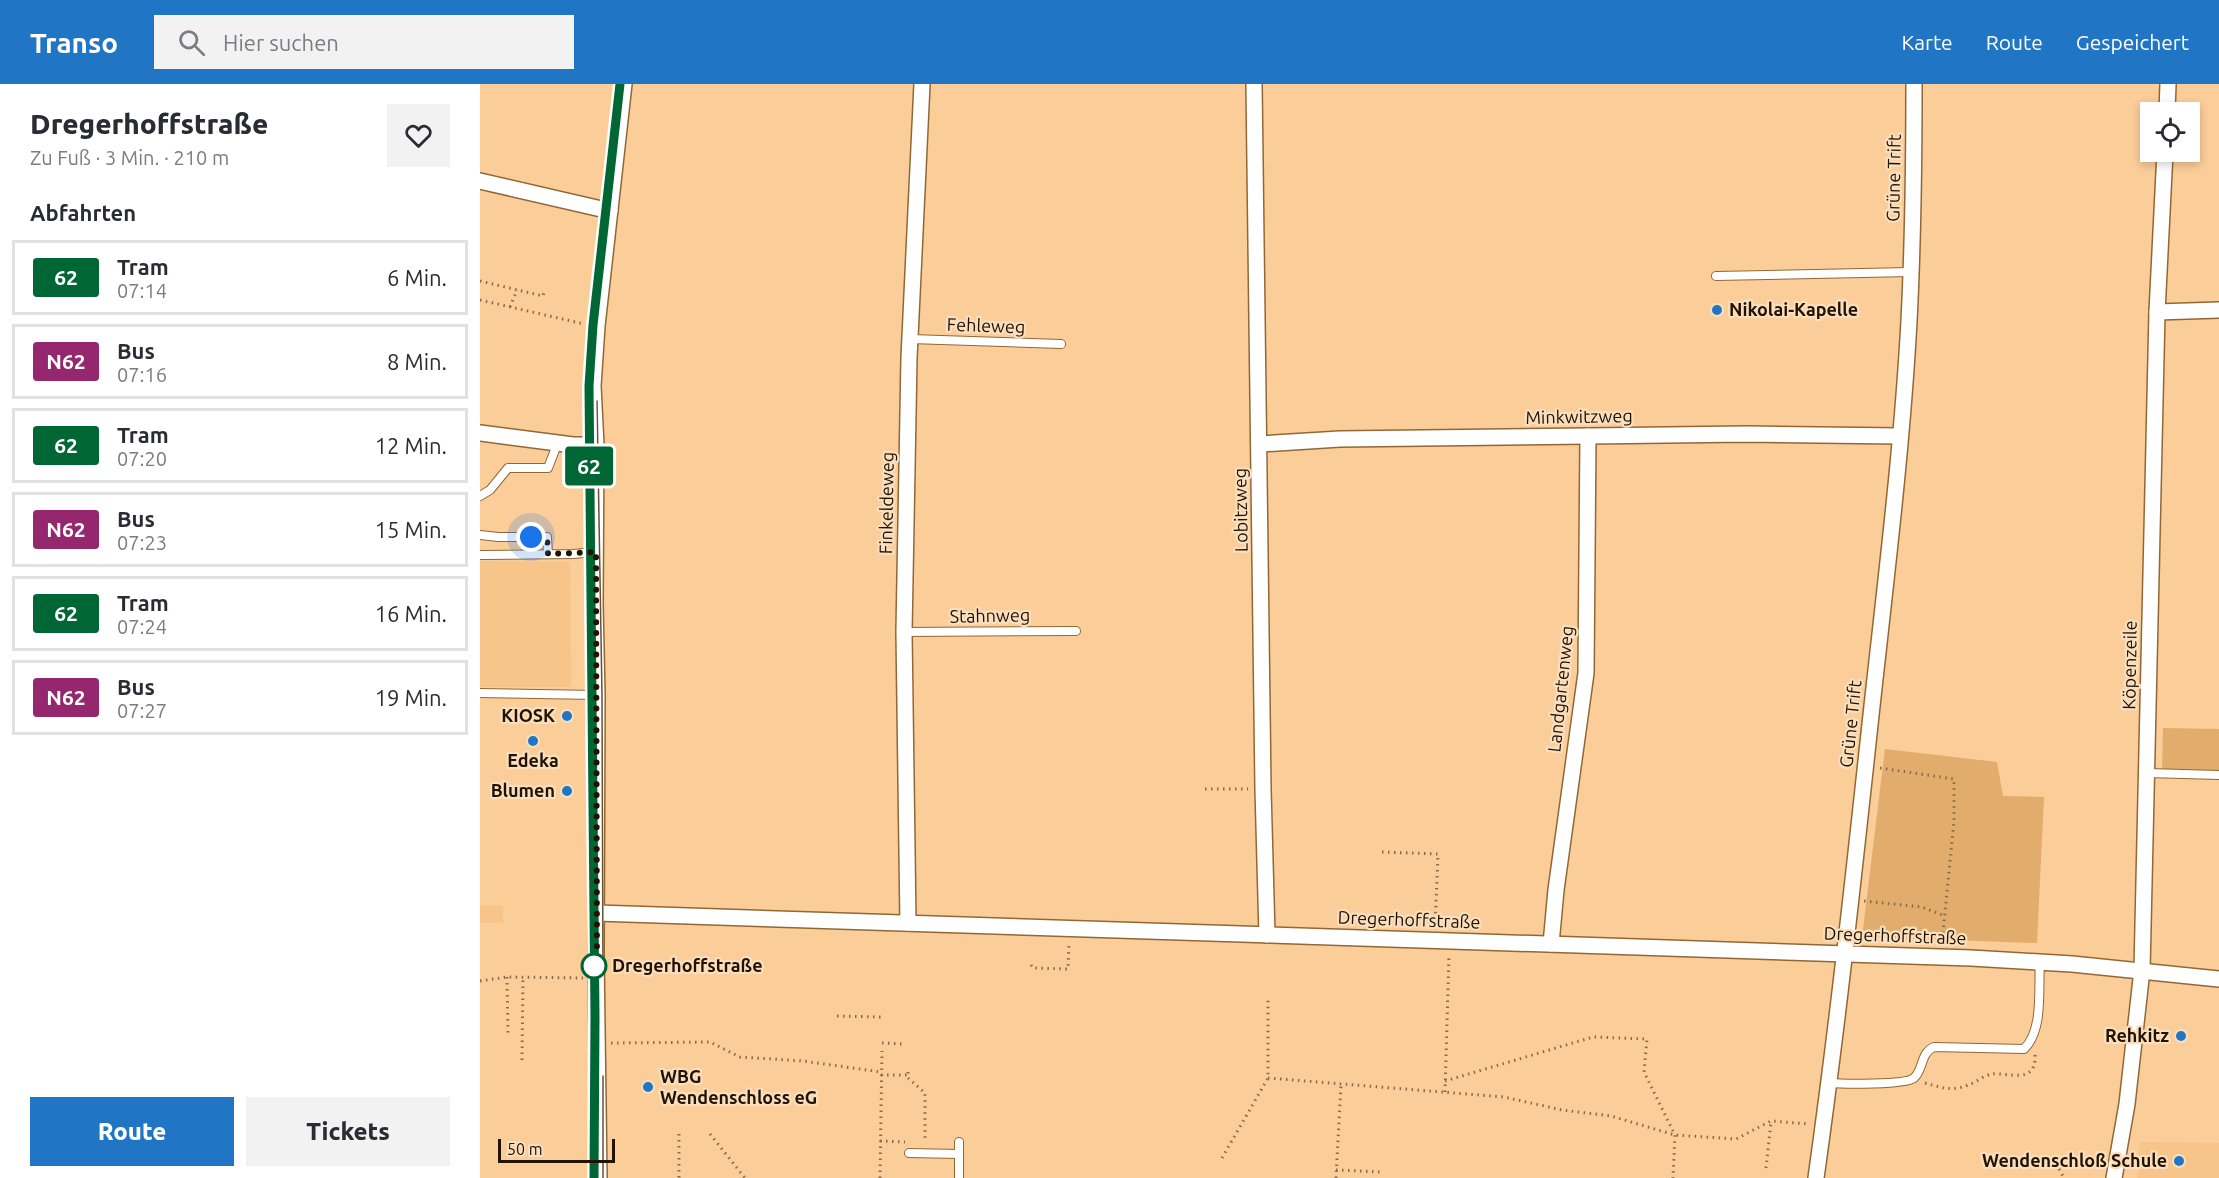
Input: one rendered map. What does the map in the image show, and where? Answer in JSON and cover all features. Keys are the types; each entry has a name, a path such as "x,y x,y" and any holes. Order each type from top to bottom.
{"street":[{"path":"599,1178 596,445 593,386 597,326 624,84"},
{"name":"Finkeldeweg","path":"908,923 904,632 910,339 922,84"},
{"name":"Lobitzweg","path":"1254,84 1267,935"},
{"name":"Grüne Trift","path":"1816,1178 1866,766 1899,436 1911,272 1914,84"},
{"path":"2167,102 2168,84"},
{"name":"Köpenzeile","path":"2114,1178 2127,1104 2142,970 2157,312 2164,162"},
{"path":"480,181 610,211"},
{"path":"2157,312 2219,310"},
{"path":"480,433 596,445"},
{"name":"Minkwitzweg","path":"1260,444 1340,439 1746,434 1899,436"},
{"name":"Landgartenweg","path":"1551,944 1556,890 1586,673 1588,436"},
{"name":"Dregerhoffstraße","path":"597,913 2040,961 2219,979"}],"lane":[{"path":"1716,276 1911,272"},
{"name":"Fehleweg","path":"910,339 1061,344"},
{"path":"480,496 490,490 508,468 548,468 558,442"},
{"path":"480,535 547,537 548,554"},
{"path":"480,555 596,552"},
{"name":"Stahnweg","path":"904,632 1076,631"},
{"path":"480,693 597,695"},
{"path":"2147,773 2219,775"},
{"path":"1829,1083 1848,1085 1908,1081 1918,1073 1926,1053 1934,1047 2024,1049 2034,1037 2037,1025 2040,961"},
{"path":"959,1142 959,1178"},
{"path":"909,1153 959,1154"}],"path":[{"path":"480,281 543,296 544,292"},
{"path":"510,307 517,290"},
{"path":"480,300 597,326"},
{"path":"1866,766 1954,779 1954,821 1941,957"},
{"path":"1205,789 1263,789"},
{"path":"1382,852 1438,854 1445,1092"},
{"path":"1850,900 1922,907 1945,916"},
{"path":"1031,965 1033,968 1068,969 1069,928"},
{"path":"480,981 507,977 597,978"},
{"path":"507,977 508,1036"},
{"path":"522,1060 523,978"},
{"path":"1222,1158 1268,1078 1268,997"},
{"path":"837,1016 883,1017"},
{"path":"1445,1081 1593,1037 1647,1039 1644,1072 1675,1135 1673,1178"},
{"path":"1908,1081 1921,1082 1949,1090 1957,1089 1992,1074 2018,1077 2027,1073 2033,1066 2034,1037"},
{"path":"610,1042 710,1042 740,1057 803,1062 881,1073 908,1073 908,1078 925,1093 925,1142"},
{"path":"882,1044 903,1044"},
{"path":"880,1178 882,1051"},
{"path":"1268,1078 1503,1097 1562,1110 1611,1116 1675,1135 1736,1139 1771,1121 1823,1126"},
{"path":"1336,1178 1341,1084"},
{"path":"1766,1168 1771,1121"},
{"path":"679,1134 679,1178"},
{"path":"710,1134 745,1178"},
{"path":"1336,1170 1381,1172"},
{"path":"2059,1170 2064,1178"}],"shaded area":[{"path":"480,561 570,562 571,687 480,687"},
{"path":"2163,728 2219,729 2219,772 2162,771"},
{"path":"1885,749 1997,762 2003,796 2044,797 2037,943 1862,937"},
{"path":"480,906 503,906 503,923 480,923"},
{"name":"Wendenschloß Schule","path":"2140,1142 2219,1143 2219,1178 2137,1178"}],"tram line":[{"path":"594,1178 595,1016 589,386 593,325 620,84"},
{"name":"62","path":"594,1178 595,1016 589,386 593,325 620,84"},
{"path":"597,401 602,695 603,974"},
{"path":"603,1076 603,1178"}],"place":[{"name":"Nikolai-Kapelle","path":"1717,310"},
{"name":"KIOSK","path":"567,716"},
{"name":"Edeka","path":"533,741"},
{"name":"Blumen","path":"567,791"},
{"name":"Dregerhoffstraße","path":"594,966"},
{"name":"Rehkitz","path":"2181,1036"},
{"name":"WBG Wendenschloss eG","path":"648,1087"},
{"name":"Wendenschloß Schule","path":"2179,1161"}],"route":[{"path":"531,537 547,537 548,554 596,552 597,966 594,966"}]}
